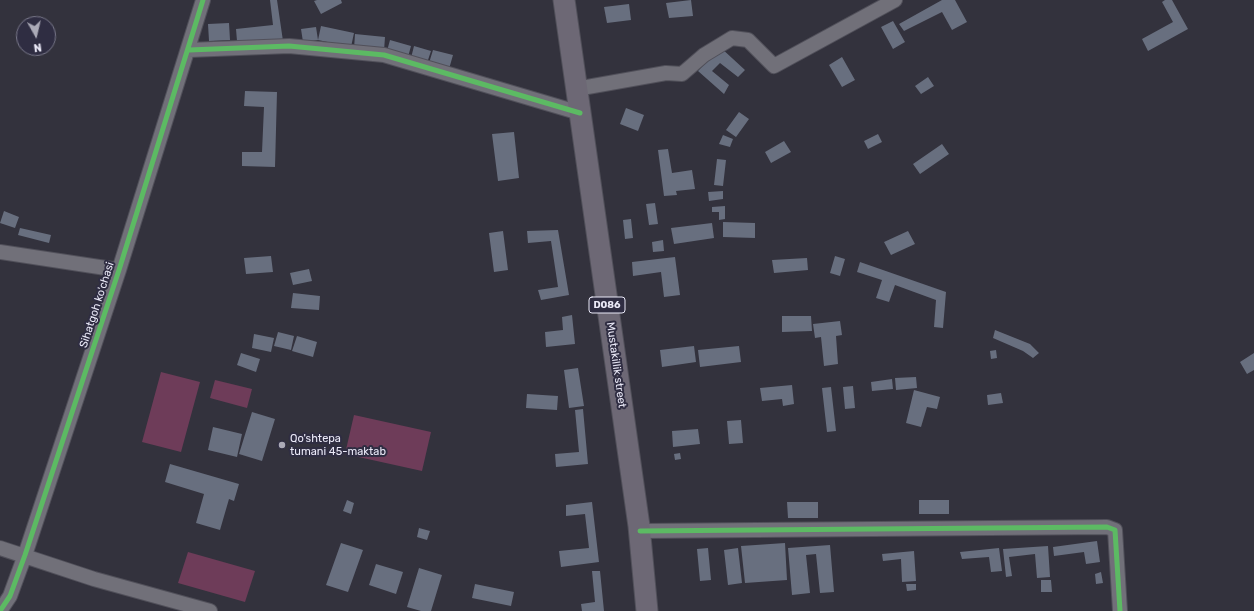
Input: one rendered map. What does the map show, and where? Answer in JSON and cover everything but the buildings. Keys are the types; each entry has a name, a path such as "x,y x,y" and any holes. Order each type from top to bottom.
{"main road":[{"name":"Mustakillik street","path":"564,0 640,531 647,611"}],"street":[{"name":"Sihatgoh ko'chasi","path":"0,611 10,596 25,555 120,270 203,0"},
{"path":"576,89 666,73 682,74 704,55 732,38 748,40 774,66 895,0"},
{"path":"188,50 289,46 384,55 580,113"},
{"path":"0,252 120,270"},
{"path":"640,531 1107,527 1115,530 1120,611"},
{"path":"0,548 94,579 210,611"}],"shaded area":[{"path":"161,372 200,382 181,452 142,442"},
{"path":"215,380 252,389 247,408 210,398"},
{"path":"354,415 431,432 422,471 345,454"},
{"path":"188,552 255,571 245,602 178,583"}],"cycle path":[{"path":"0,611 10,596 25,555 119,270 203,0"},
{"path":"189,50 289,46 384,55 580,113"},
{"path":"640,531 1107,527 1115,530 1120,611"}],"place":[{"name":"Qo'shtepa tumani 45-maktab","path":"282,445"}]}
